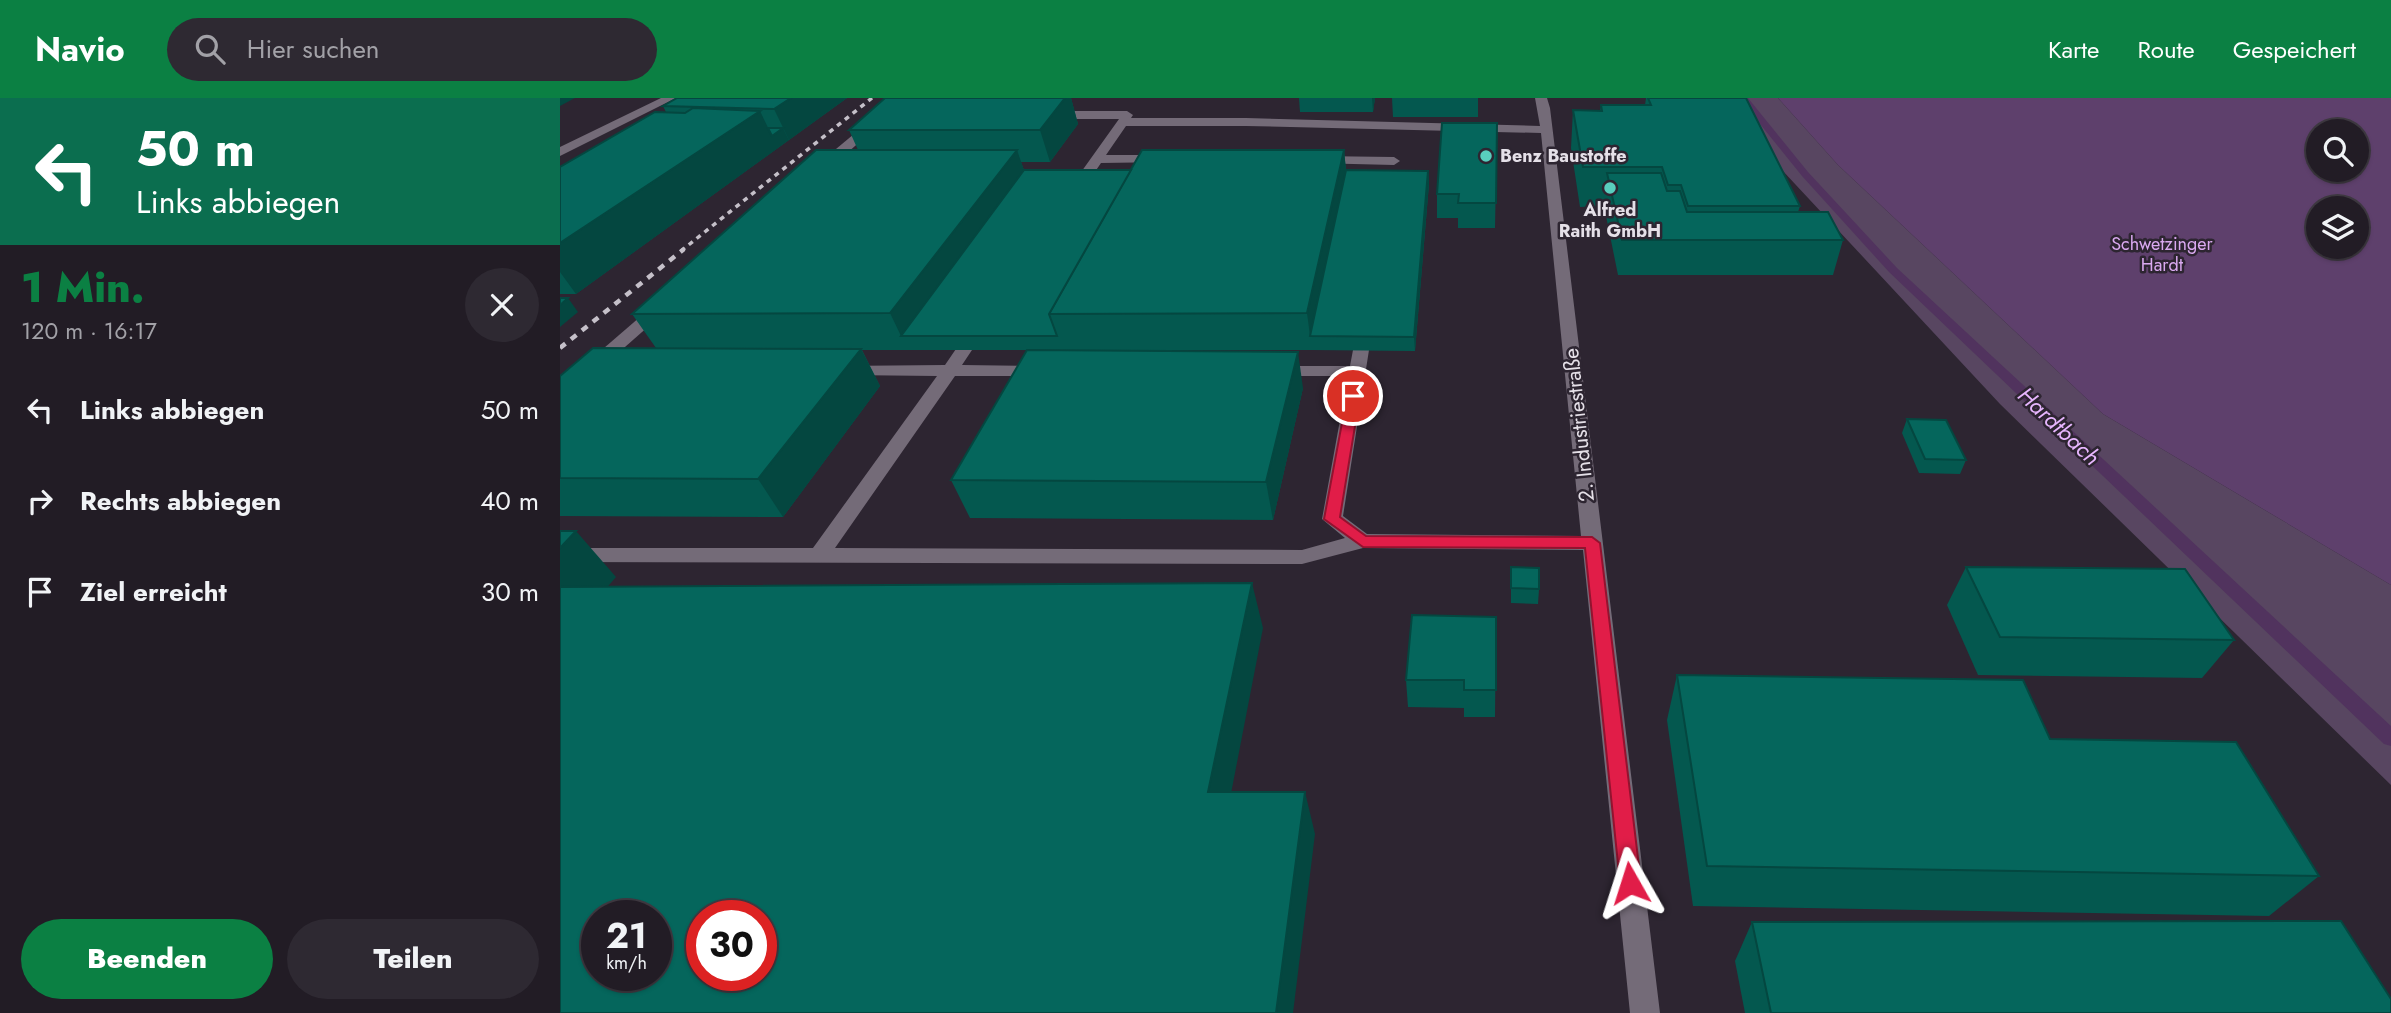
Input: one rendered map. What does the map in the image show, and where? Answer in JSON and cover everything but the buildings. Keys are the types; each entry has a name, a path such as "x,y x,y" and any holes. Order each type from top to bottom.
{"street":[{"path":"560,152 670,98"},
{"name":"2. Industriestraße","path":"1542,103 1645,1013"},
{"path":"844,173 817,173 885,115"},
{"path":"1033,115 1127,115 1246,122 1546,130"},
{"path":"1080,176 1097,159 1127,115"},
{"path":"1300,160 1394,166 1399,127"},
{"path":"1097,159 1178,159"},
{"path":"560,396 672,298"},
{"path":"819,556 964,350"},
{"path":"1361,350 1332,519 1363,541"},
{"path":"590,369 617,369"},
{"path":"825,370 1058,371"},
{"path":"1249,371 1357,372"},
{"path":"560,555 1303,558 1363,541 1592,543"}],"shaded area":[{"path":"1715,98 1778,98 1838,165 2103,414 2391,585 2391,785 2000,404"}],"green space":[{"name":"Schwetzinger Hardt","path":"1778,98 2391,98 2391,585 2103,414 1838,165"}],"waterway":[{"name":"Hardtbach","path":"1743,98 1805,174 1893,270 2391,738"}],"railway":[{"path":"681,251 872,98"},
{"path":"560,348 684,249"}],"place":[{"name":"Benz Baustoffe","path":"1486,156"},
{"name":"Alfred Raith GmbH","path":"1610,188"}],"route":[{"path":"1353,396 1332,519 1363,541 1592,543 1630,883"}]}
